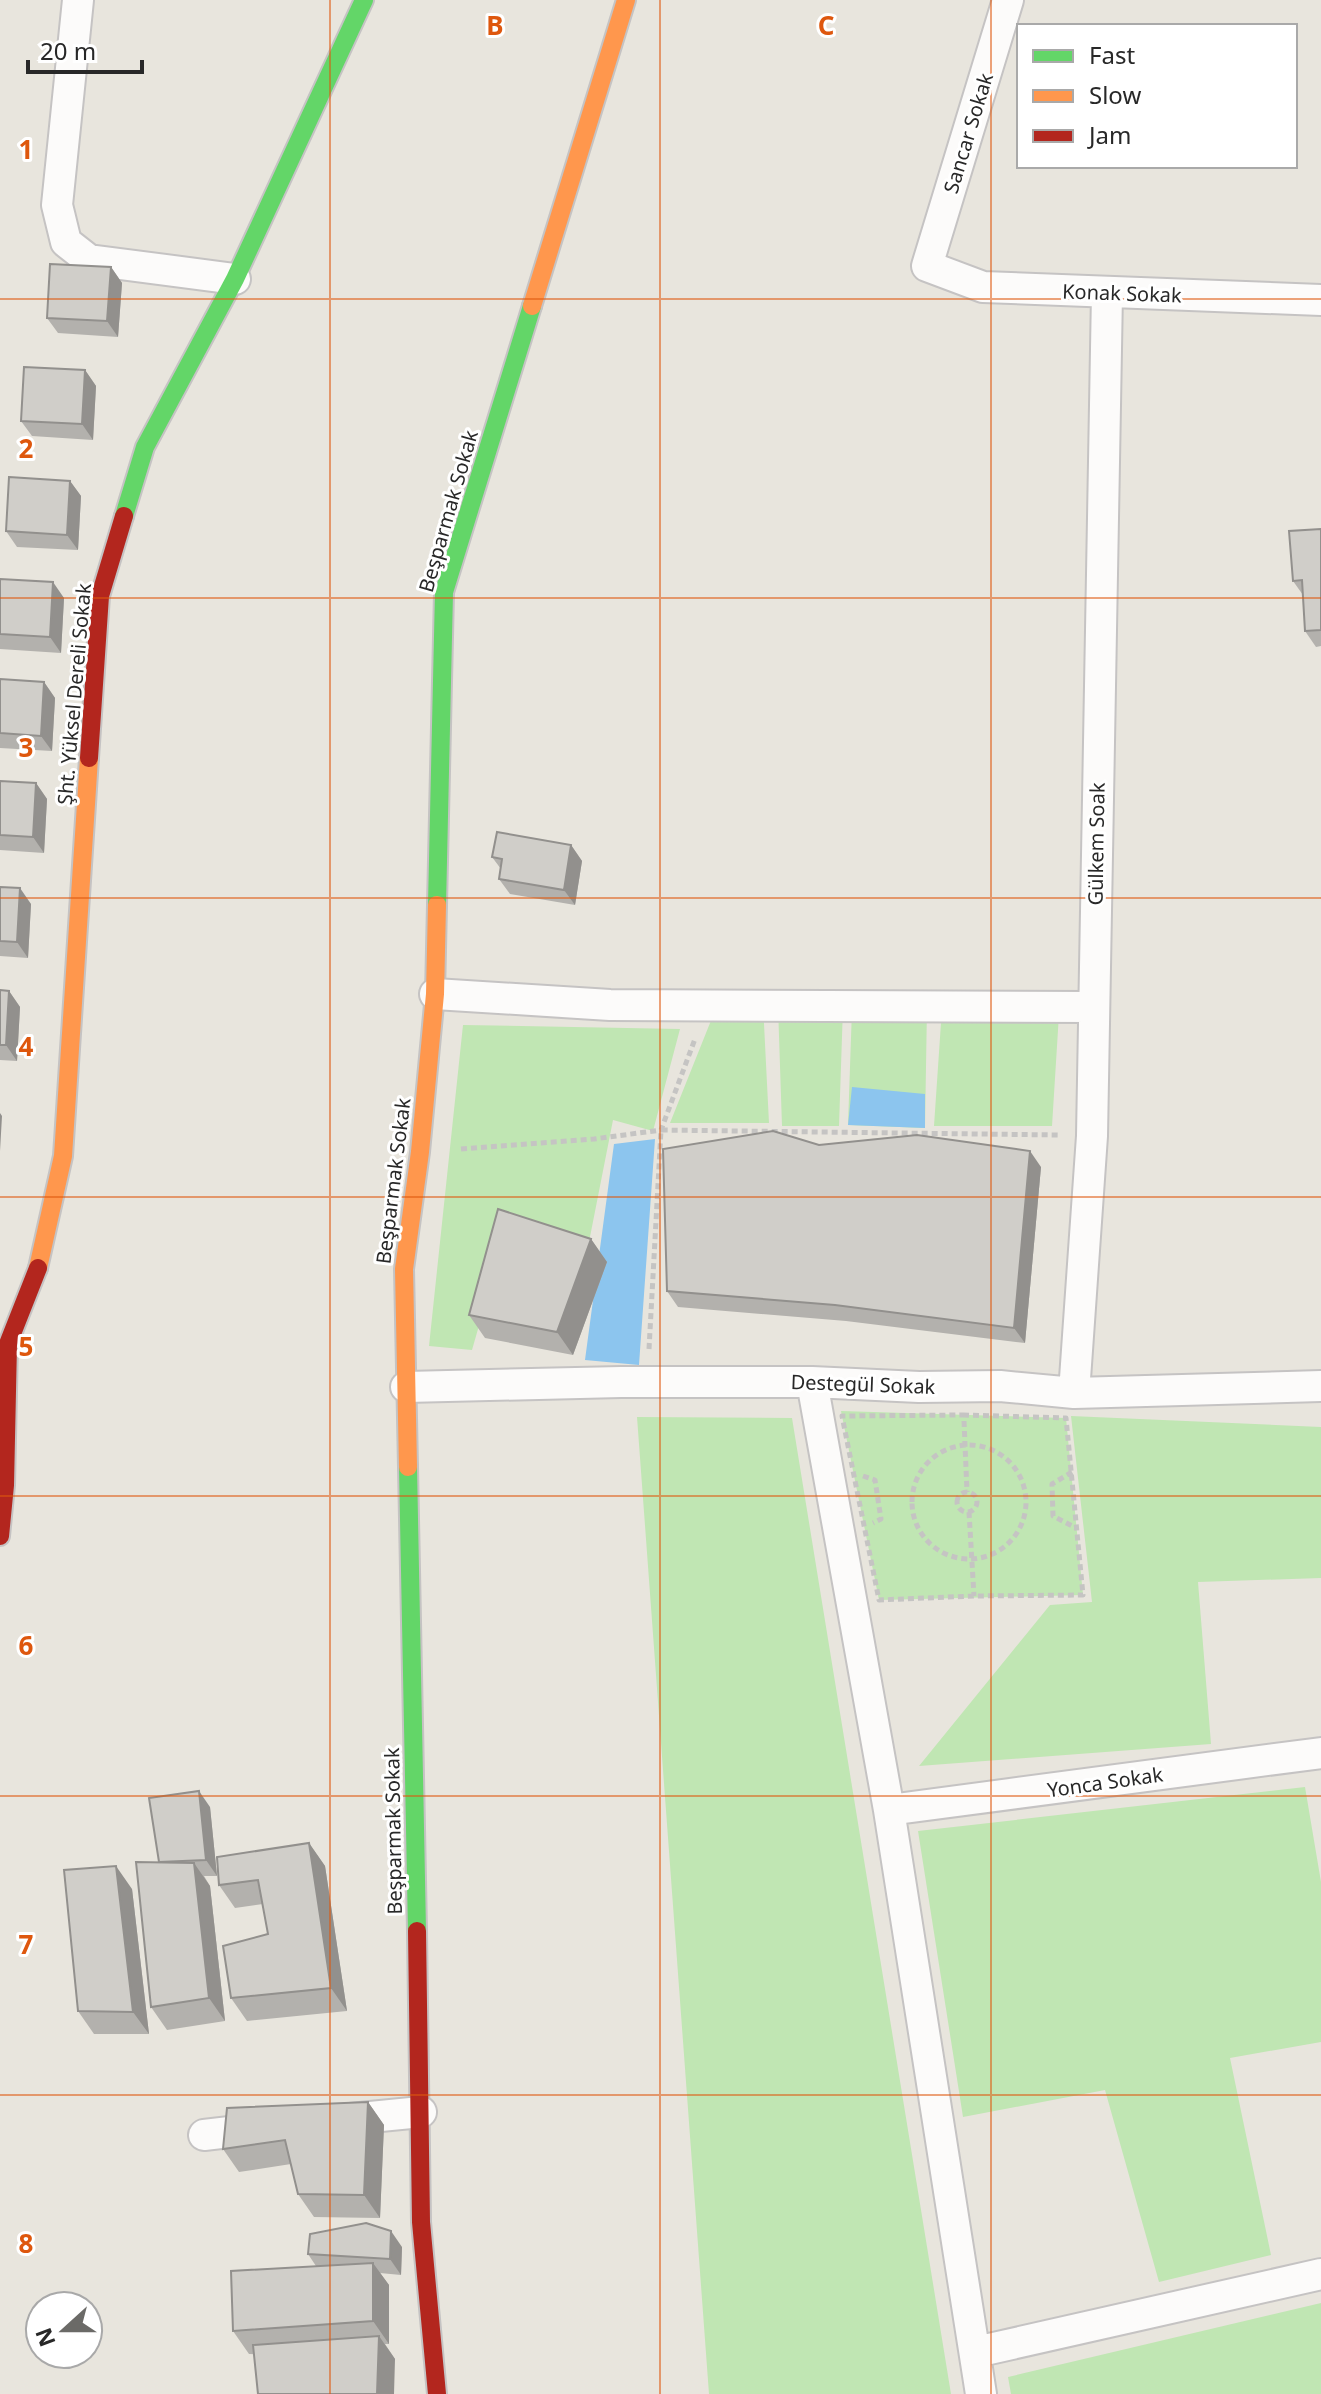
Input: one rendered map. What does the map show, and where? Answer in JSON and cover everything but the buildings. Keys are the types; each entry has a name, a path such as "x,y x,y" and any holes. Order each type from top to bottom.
{"street":[{"path":"78,0 57,205 66,242 89,260 235,279"},
{"name":"Şht. Yüksel Dereli Sokak","path":"4,1345 38,1268 63,1156 100,596 145,447 235,279 364,0"},
{"name":"Beşparmak Sokak","path":"437,2394 421,2222 404,1269 420,1152 435,994 444,592 626,0"},
{"name":"Sancar Sokak","path":"927,266 1008,0"},
{"name":"Konak Sokak","path":"927,266 983,287 1321,300"},
{"name":"Gülkem Soak","path":"1074,1393 1092,1136 1107,293"},
{"path":"435,994 610,1005 1092,1007"},
{"path":"0,1536 5,1485 4,1345"},
{"path":"812,1382 889,1810 981,2394"},
{"name":"Destegül Sokak","path":"406,1387 812,1382 919,1387 1000,1386 1074,1393 1321,1386"},
{"name":"Yonca Sokak","path":"889,1810 1321,1753"},
{"path":"204,2135 421,2112"},
{"path":"976,2352 1321,2274"}],"path":[{"path":"647,1382 661,1130 707,1006"},
{"path":"420,1152 594,1139 661,1130 1092,1136"},
{"path":"963,1415 967,1492"},
{"path":"842,1416 1066,1418 1072,1472 1083,1595 879,1600 842,1416"},
{"path":"976,1445 994,1450 1009,1461 1020,1477 1026,1495 1022,1522 1007,1545 991,1555 973,1559 955,1558 939,1551 926,1540 912,1508 912,1491 918,1475 929,1461 943,1451 965,1446 976,1445"},
{"path":"1072,1472 1052,1484 1053,1516 1077,1529"},
{"path":"855,1473 875,1480 881,1519 864,1526"},
{"path":"967,1492 975,1496 977,1502 969,1512 962,1511 957,1501 967,1492"},
{"path":"969,1512 974,1596"}],"green space":[{"path":"718,1003 763,1004 769,1123 670,1123"},
{"path":"778,1006 843,1007 839,1126 782,1126"},
{"path":"927,1007 925,1128 848,1125 852,1009"},
{"path":"942,1008 1059,1014 1052,1126 934,1126"},
{"path":"463,1025 680,1029 653,1131 613,1120 588,1247 509,1221 472,1350 429,1346"},
{"path":"841,1411 1066,1418 1083,1595 879,1600"},
{"path":"1071,1416 1321,1427 1321,1578 1198,1582 1211,1744 919,1766 1050,1605 1092,1602"},
{"path":"637,1417 792,1418 951,2394 709,2394"},
{"path":"1305,1787 1321,1882 1321,2042 1230,2058 1271,2255 1159,2282 1105,2090 963,2117 918,1831"},
{"path":"1321,2303 1321,2394 1011,2394 1008,2377"}],"water":[{"path":"852,1087 925,1094 925,1128 848,1125"},
{"path":"655,1139 639,1365 585,1360 614,1144"}],"traffic: fast":[{"path":"124,516 145,447 235,279 364,0"},
{"path":"437,905 444,592 532,306"},
{"path":"408,1467 417,1931"}],"traffic: slow":[{"path":"532,306 626,0"},
{"path":"38,1268 63,1156 89,758"},
{"path":"408,1467 404,1269 420,1152 435,994 437,905"}],"traffic: jam":[{"path":"89,758 100,596 124,516"},
{"path":"0,1536 5,1485 8,1344 38,1268"},
{"path":"417,1931 421,2222 437,2394"}]}
